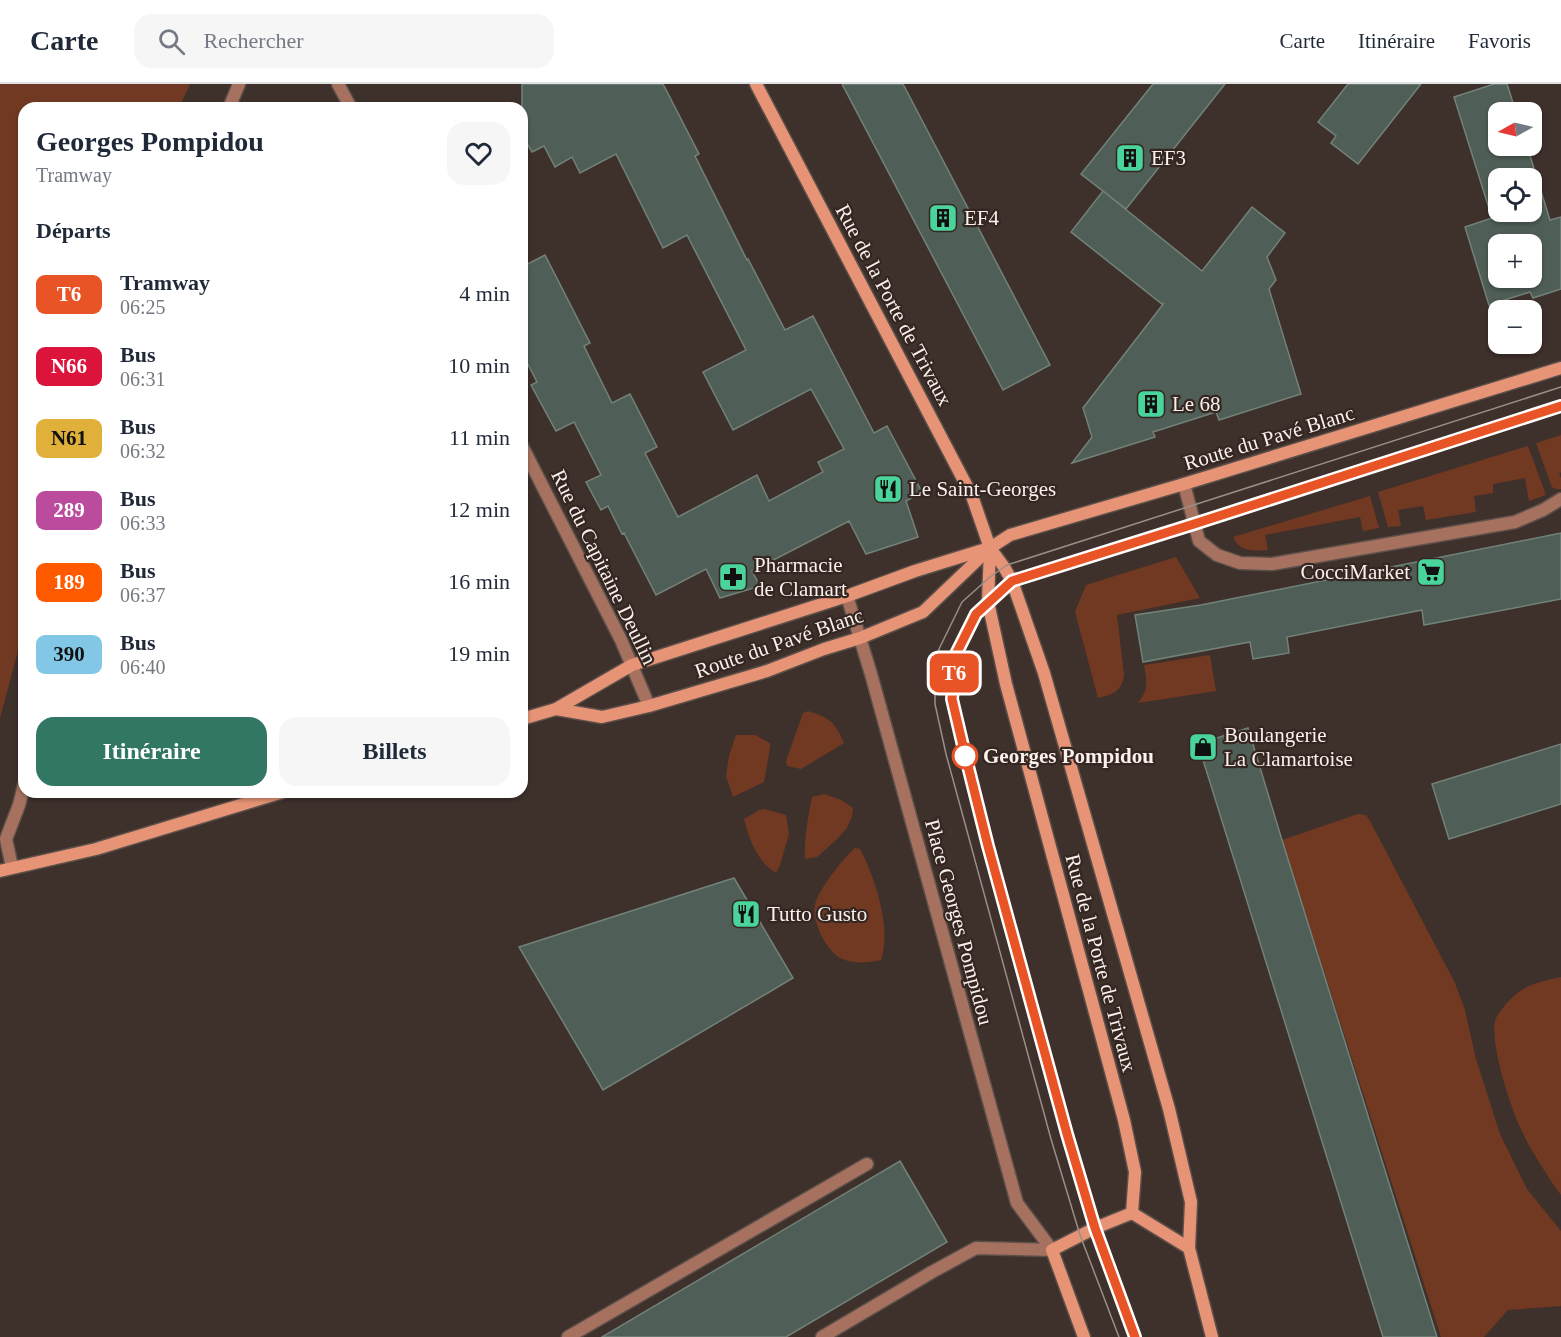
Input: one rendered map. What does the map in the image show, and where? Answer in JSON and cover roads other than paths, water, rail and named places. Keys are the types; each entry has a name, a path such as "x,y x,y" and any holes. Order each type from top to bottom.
{"street":[{"path":"232,102 239,84"},
{"path":"338,84 348,102"},
{"name":"Rue de la Porte de Trivaux","path":"756,84 972,496 990,548 1012,581 1044,673 1169,1109 1191,1202 1190,1248 1212,1337"},
{"name":"Route du Pavé Blanc","path":"556,709 602,717 649,706 767,671 860,638 922,612 990,548 1010,535 1561,368"},
{"name":"Rue du Capitaine Deullin","path":"528,458 621,639 649,706"},
{"path":"1184,484 1199,541 1217,555 1240,562 1272,564 1515,522 1561,500"},
{"name":"Rue de la Porte de Trivaux","path":"990,548 988,602 1009,695 1124,1120 1135,1172 1132,1213"},
{"name":"Route du Pavé Blanc","path":"528,717 556,709 632,665 990,548"},
{"name":"Place Georges Pompidou","path":"847,596 1017,1203 1052,1250"},
{"path":"21,798 6,839 6,869 96,849 264,798"},
{"path":"568,1337 867,1164"},
{"path":"822,1337 976,1248 1052,1250 1095,1228 1132,1213 1190,1248"},
{"path":"1052,1250 1084,1337"}],"tram line":[{"path":"1119,1337 1080,1235 1051,1139 946,754 935,704 939,649 962,602 1007,565 1561,387"},
{"path":"1135,1337 1095,1228 988,846 953,699 956,654 976,614 1012,581 1561,406"},
{"name":"T6","path":"1135,1337 1095,1228 988,846 952,699 956,654 976,614 1012,581 1561,406"}],"place":[{"name":"EF3","path":"1130,158"},
{"name":"EF4","path":"943,218"},
{"name":"Le 68","path":"1151,404"},
{"name":"Le Saint-Georges","path":"888,489"},
{"name":"CocciMarket","path":"1431,572"},
{"name":"Pharmacie de Clamart","path":"733,577"},
{"name":"Boulangerie La Clamartoise","path":"1203,747"},
{"name":"Georges Pompidou","path":"965,756"},
{"name":"Tutto Gusto","path":"746,914"}]}
